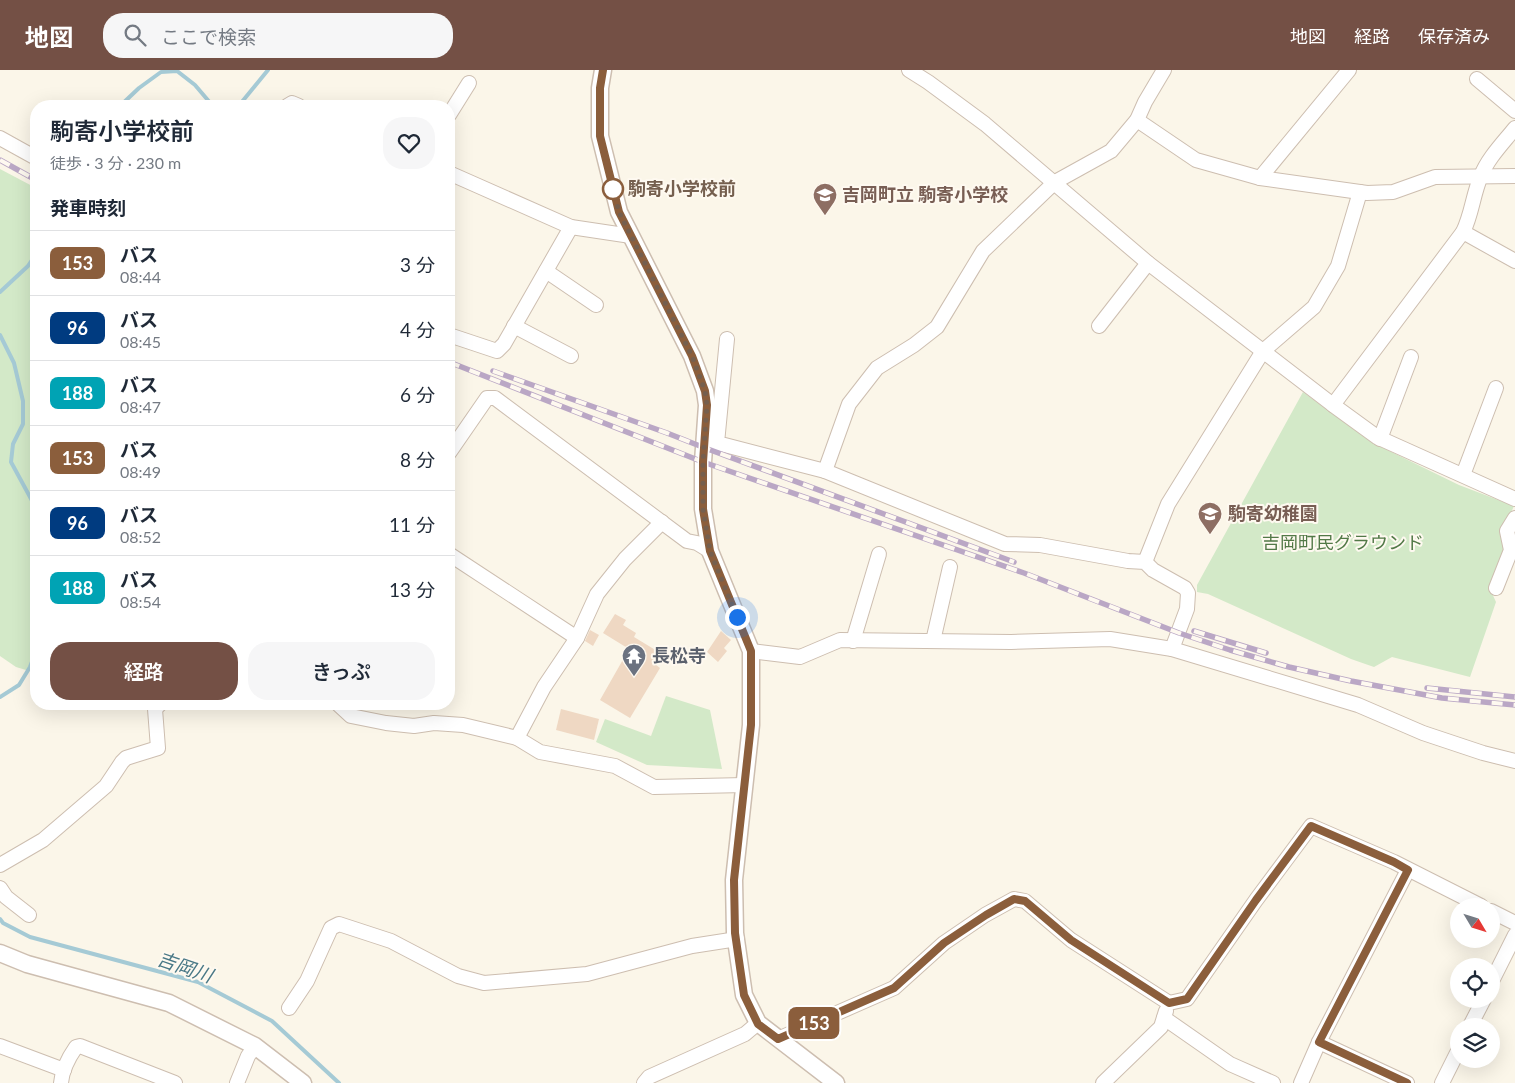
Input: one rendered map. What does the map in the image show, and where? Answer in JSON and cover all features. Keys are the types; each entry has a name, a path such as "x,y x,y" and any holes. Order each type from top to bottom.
{"street":[{"path":"603,70 600,88 600,136 619,212 692,356 705,391 707,405 703,462 703,509 710,551 751,651 751,725 734,880 737,939 744,995 758,1024 833,1082"},
{"path":"909,70 985,124 1148,263 1380,439 1514,496"},
{"path":"825,471 849,404 876,368 914,345 936,328 983,251 1055,182 1111,151 1137,120 1145,102 1164,70"},
{"path":"1260,178 1349,70"},
{"path":"1477,79 1515,111"},
{"path":"455,105 469,83"},
{"path":"1137,120 1196,160 1260,178 1360,192 1393,192 1435,178 1515,176"},
{"path":"1333,405 1462,232 1469,220 1480,177 1487,164 1515,128"},
{"path":"0,138 30,155"},
{"path":"455,176 572,227 631,236"},
{"path":"1145,562 1168,504 1263,351 1314,307 1338,266 1360,192"},
{"path":"455,337 497,351 514,326 572,227"},
{"path":"1462,232 1515,261"},
{"path":"1099,326 1148,263"},
{"path":"546,271 596,305"},
{"path":"514,326 571,356"},
{"path":"727,340 717,443 825,471 1005,544 1040,545 1128,561 1145,562 1154,570 1184,588 1188,593 1187,609 1172,650"},
{"path":"1380,439 1411,357"},
{"path":"1463,475 1496,388"},
{"path":"705,391 722,394"},
{"path":"455,444 486,398 495,398 687,541 697,543 710,551"},
{"path":"1496,588 1511,550 1507,531 1515,518"},
{"path":"517,738 544,687 577,638 597,594 625,559 662,522"},
{"path":"853,640 879,554"},
{"path":"455,558 577,638"},
{"path":"933,641 950,567"},
{"path":"751,651 800,657 840,640 1012,642 1110,639 1172,650 1358,704 1423,733 1515,761"},
{"path":"0,865 43,840 106,786 126,758 158,748 155,710"},
{"path":"344,710 350,716 386,723 414,726 434,723 463,725 517,738 540,752 615,766 654,787 745,785"},
{"path":"778,1039 894,988 944,943 1014,899 1025,901 1071,940 1169,1003 1187,999 1256,900 1311,826 1394,862 1465,898"},
{"path":"1301,1083 1319,1042 1408,870"},
{"path":"0,888 6,897 28,915"},
{"path":"1500,916 1515,923"},
{"path":"290,1008 307,981 331,928 339,924 391,941 458,976 484,983 587,974 692,946 737,939"},
{"path":"1500,965 1515,935"},
{"path":"0,953 27,964 170,1003 255,1046 303,1083"},
{"path":"1103,1083 1155,1033 1164,1018 1169,1003"},
{"path":"1164,1018 1230,1064 1273,1083"},
{"path":"644,1083 649,1077 746,1034 758,1024"},
{"path":"1319,1042 1407,1083"},
{"path":"0,1046 63,1077 76,1047 80,1046 175,1083"},
{"path":"237,1083 248,1056 255,1046"},
{"path":"1442,1083 1450,1067"}],"green space":[{"path":"0,169 30,185 30,671 16,667 0,656"},
{"name":"吉岡町民グラウンド","path":"1303,392 1371,442 1459,485 1514,506 1502,532 1506,550 1490,589 1496,602 1470,677 1392,657 1374,667 1351,659 1208,594 1197,592 1197,585"},
{"path":"666,696 710,710 722,769 647,765 596,742 605,719 651,736"}],"building":[{"name":"長松寺","path":"615,614 626,620 623,625 636,633 634,637 662,654 656,665 660,668 630,718 600,700 629,649 603,633"},
{"path":"590,630 599,635 593,646 585,641"},
{"path":"721,631 731,640 724,648 727,651 718,662 707,652"},
{"path":"561,709 599,719 594,740 556,730"}],"waterway":[{"path":"243,100 268,70"},
{"path":"126,100 161,72 177,71 195,85 208,100"},
{"path":"0,292 30,263"},
{"path":"0,335 14,363 23,401 23,424 13,444 11,462 30,497"},
{"path":"0,697 19,685 30,667"},
{"name":"吉岡川","path":"0,919 3,923 30,937 198,982 272,1021 339,1083"}],"railway":[{"path":"0,160 30,177"},
{"path":"455,364 703,462 1024,573 1179,633 1230,650 1289,667 1351,681 1442,698 1515,705"},
{"path":"493,371 667,433 1014,562"},
{"path":"1194,631 1266,653"},
{"path":"1427,688 1515,697"}],"bus line":[{"name":"153","path":"603,70 600,88 600,136 619,212 692,356 705,391 707,405 703,462 703,509 710,551 751,651 751,725 736,848 734,880 735,933 744,995 758,1024 778,1039 894,988 944,943 1014,899 1025,901 1071,940 1169,1003 1187,999 1256,900 1311,826 1394,862 1408,870 1319,1042 1407,1083"}],"place":[{"name":"駒寄小学校前","path":"613,189"},
{"name":"吉岡町立 駒寄小学校","path":"825,216"},
{"name":"駒寄幼稚園","path":"1210,535"},
{"name":"長松寺","path":"634,677"}],"route":[{"path":"613,189 619,212 692,356 705,391 707,405 703,462 703,509 710,551 737,617"}]}
